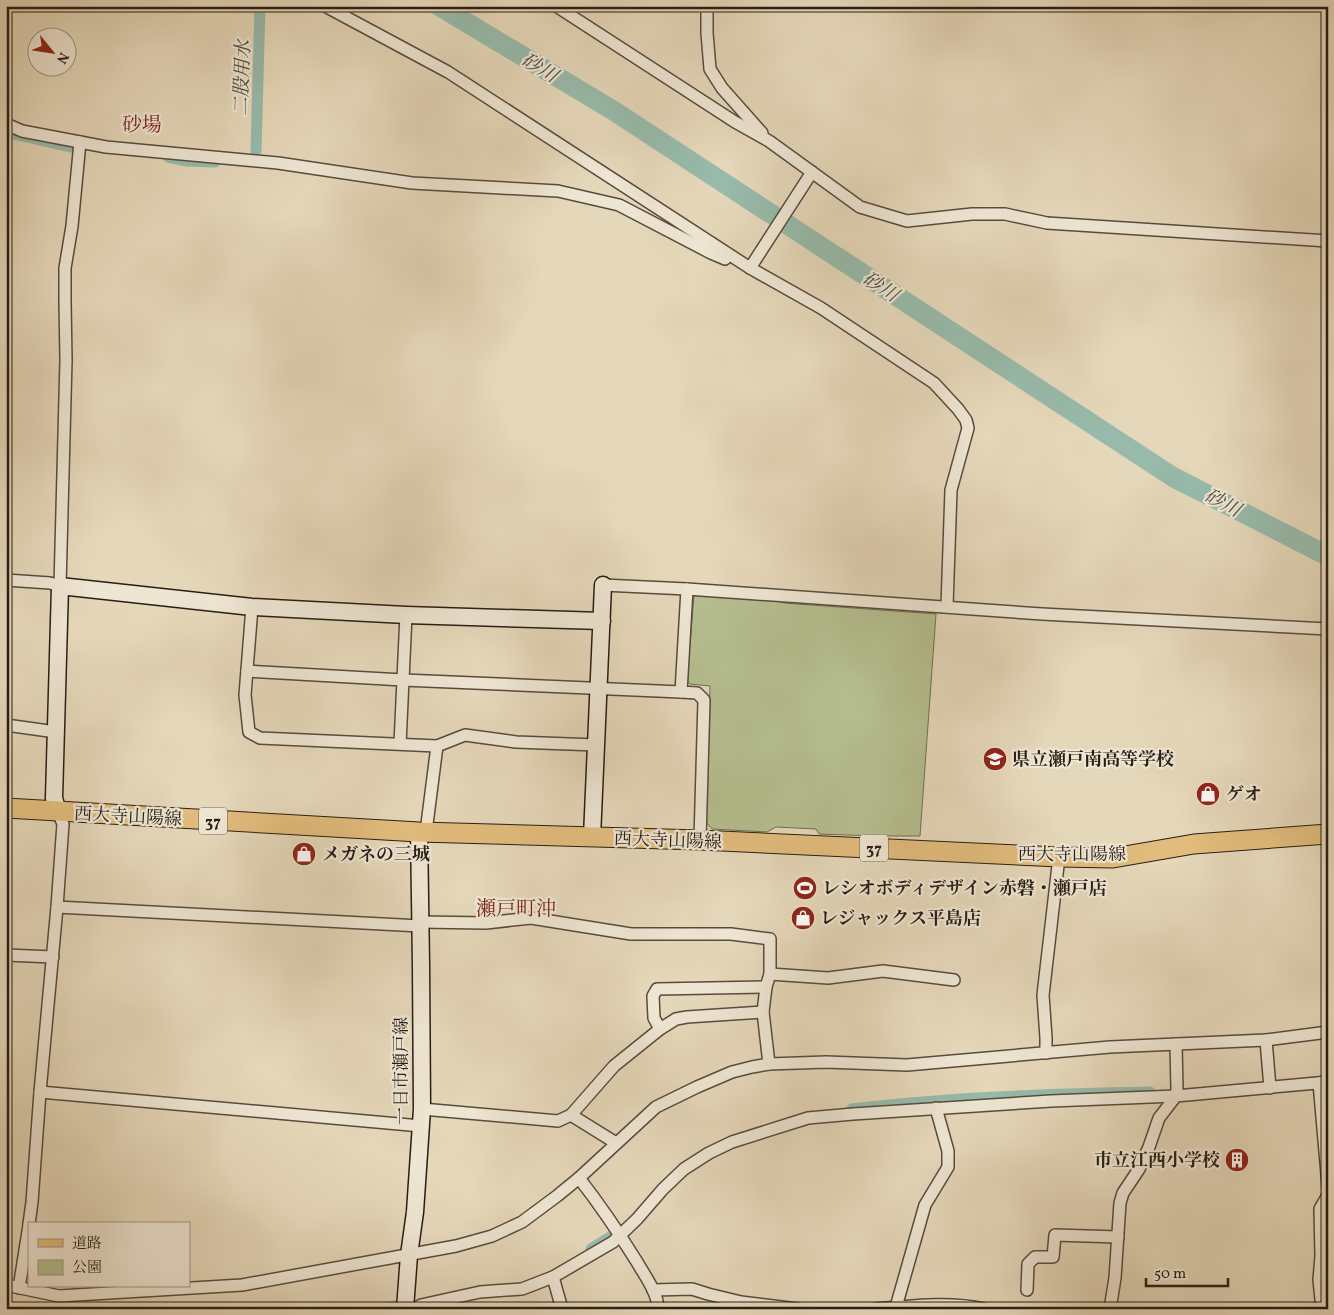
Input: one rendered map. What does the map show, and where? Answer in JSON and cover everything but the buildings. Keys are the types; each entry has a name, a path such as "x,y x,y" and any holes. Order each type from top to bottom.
{"main road":[{"name":"西大寺山陽線","path":"6,808 422,832 700,840 1059,857 1113,858 1194,844 1328,834"}],"street":[{"path":"325,6 448,72 750,268 821,308 934,383 958,409 966,420 968,428 951,490 947,606"},
{"path":"556,6 735,122 768,141 860,207 907,220 972,214 1005,214 1047,223 1328,242"},
{"path":"707,6 710,69 722,88 768,141"},
{"path":"6,124 22,131 106,147 278,163 412,183 558,191 619,206 711,253 750,268"},
{"path":"29,1222 63,824 54,798 66,360 64,302 80,142"},
{"path":"750,268 812,172"},
{"path":"6,580 50,582 60,586 252,607 406,615 602,621"},
{"path":"592,837 603,585 947,606 1042,614 1328,630"},
{"path":"681,692 687,589"},
{"path":"252,607 245,695 249,732 260,738 437,746 465,735 516,742 596,745"},
{"path":"400,744 406,615"},
{"path":"247,671 696,693 704,700 700,840"},
{"path":"6,726 56,732"},
{"path":"422,832 437,746"},
{"name":"一日市瀬戸線","path":"405,1309 409,1255 415,1212 422,1109 420,924 422,832"},
{"path":"1046,1053 1043,995 1059,857"},
{"path":"57,907 420,924 486,923 531,918 631,934 731,934 770,939 770,974 766,987 763,1012 769,1064"},
{"path":"6,955 53,957"},
{"path":"770,974 828,978 883,971 954,980"},
{"path":"660,1029 654,1018 653,996 657,989 766,987"},
{"path":"422,1109 558,1121 571,1115 614,1066 660,1029 676,1020 687,1017 763,1012"},
{"path":"6,1285 59,1296 242,1285 456,1246 492,1236 522,1222 557,1196 656,1107 732,1072 752,1067 769,1064 826,1062 907,1065 1110,1047 1266,1040 1328,1032"},
{"path":"1266,1040 1270,1088"},
{"path":"1110,1309 1115,1278 1120,1203 1123,1193 1139,1169 1159,1118 1176,1096 1176,1044"},
{"path":"415,1309 421,1305 480,1292 522,1289 553,1277 621,1236 684,1168 709,1152 732,1142 808,1118 1051,1100 1176,1096 1323,1083 1328,1186"},
{"path":"40,1092 421,1126"},
{"path":"896,1307 925,1205 948,1167 948,1151 936,1108"},
{"path":"571,1115 616,1144"},
{"path":"579,1178 621,1236 653,1290 658,1309"},
{"path":"1322,1309 1319,1280 1321,1256 1320,1209 1328,1195"},
{"path":"19,1288 28,1230"},
{"path":"1028,1290 1028,1264 1035,1257 1053,1257 1054,1235 1118,1237"},
{"path":"553,1277 562,1309"},
{"path":"653,1290 692,1289 741,1302 798,1309"},
{"path":"875,1309 935,1305 974,1306 984,1309"}],"green space":[{"path":"694,596 774,599 784,603 936,614 920,836 819,834 816,829 776,827 767,832 712,829 706,822 710,686 690,684 687,680"}],"waterway":[{"name":"二股用水","path":"256,151 260,6"},
{"name":"砂川","path":"439,6 614,111 1173,477 1328,555"},
{"name":"二股用水","path":"6,131 70,147"},
{"name":"二股用水","path":"168,157 187,161 215,162"},
{"path":"852,1109 964,1099 1150,1092"},
{"path":"591,1249 615,1234"},
{"path":"380,1309 396,1306"}],"place":[{"name":"県立瀬戸南高等学校","path":"995,759"},
{"name":"ゲオ","path":"1208,794"},
{"name":"メガネの三城","path":"304,854"},
{"name":"レシオボディデザイン赤磐・瀬戸店","path":"805,888"},
{"name":"レジャックス平島店","path":"803,918"},
{"name":"市立江西小学校","path":"1237,1160"}],"district":[{"name":"砂場","path":"142,124"},
{"name":"瀬戸町沖","path":"516,908"}]}
